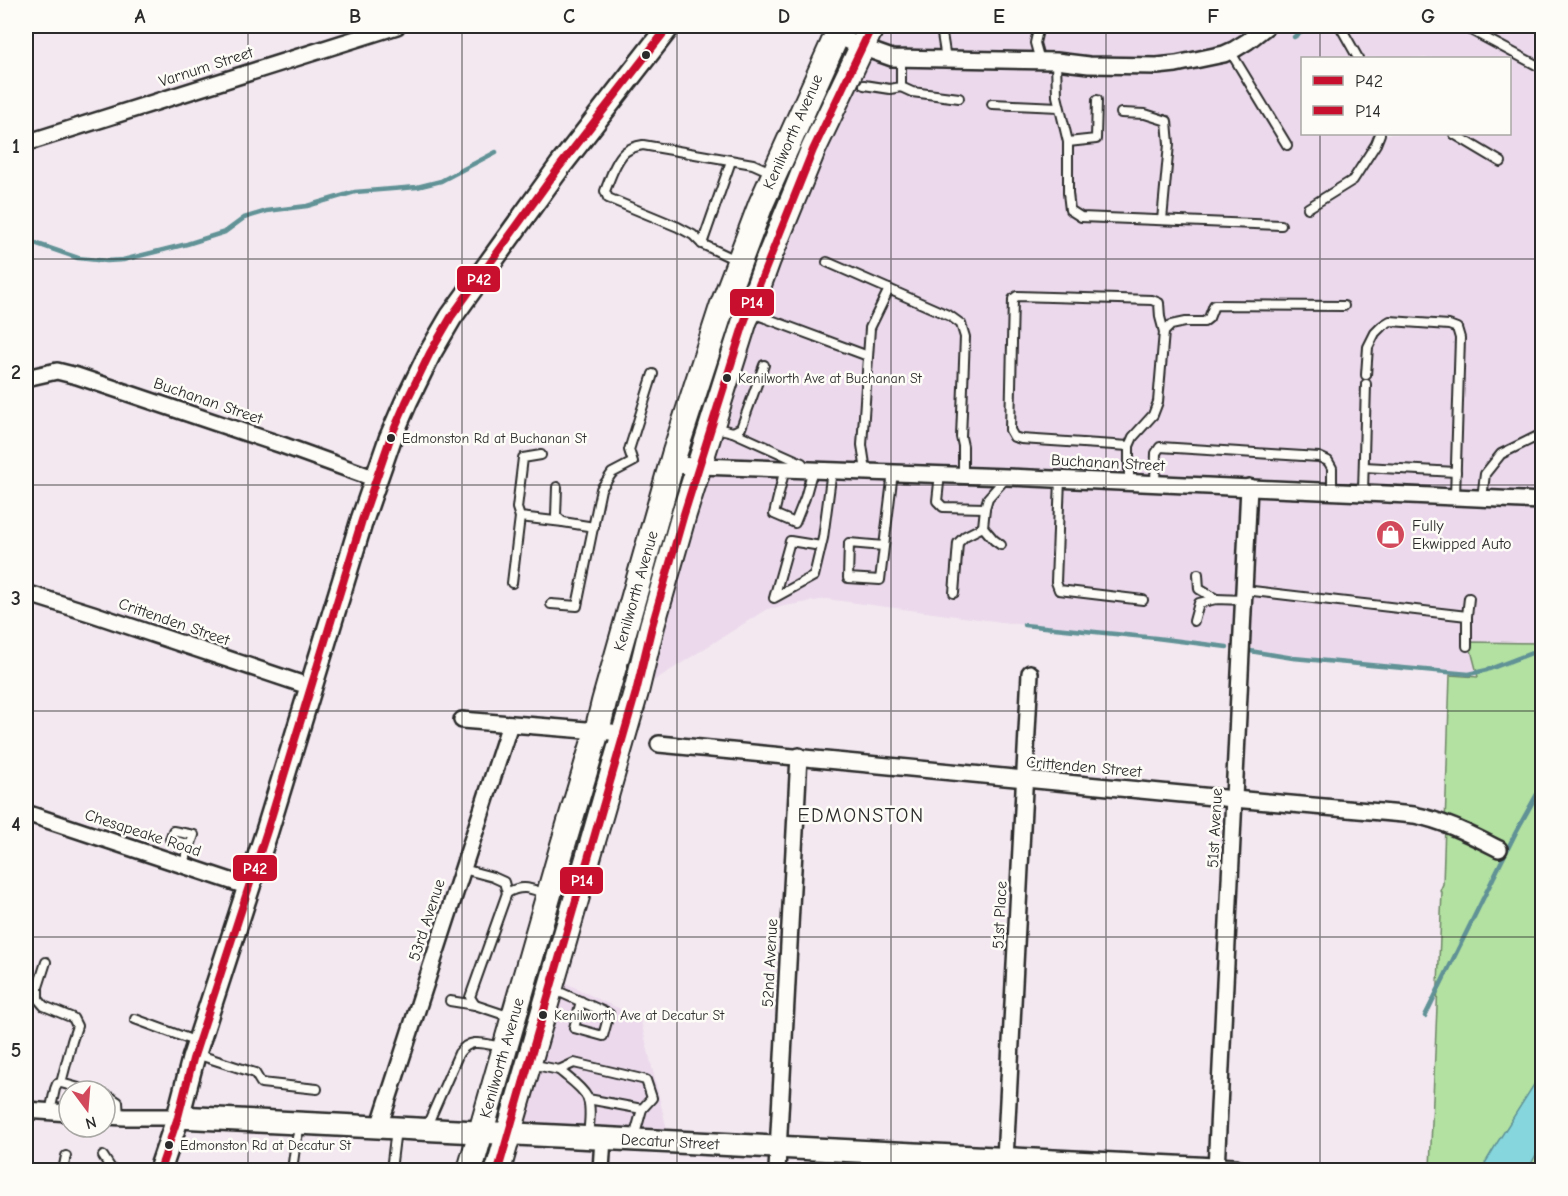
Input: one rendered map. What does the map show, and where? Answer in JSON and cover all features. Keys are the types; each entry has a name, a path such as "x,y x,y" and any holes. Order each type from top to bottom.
{"main road":[{"name":"Kenilworth Avenue","path":"498,1170 684,514 699,466 722,429 742,330 813,150 872,26"},
{"name":"Kenilworth Avenue","path":"470,1170 671,465 722,307 738,261 838,30"}],"street":[{"name":"Varnum Street","path":"26,143 397,26"},
{"path":"838,30 861,47 892,58 1056,61 1089,65 1157,66 1205,58 1230,51 1267,26"},
{"path":"160,1170 362,520 390,439 406,402 430,352 451,317 661,28"},
{"name":"Buchanan Street","path":"26,378 57,370 376,479"},
{"name":"Buchanan Street","path":"671,465 893,472 1542,501"},
{"name":"51st Avenue","path":"1222,1170 1234,799 1250,487"},
{"name":"Crittenden Street","path":"26,593 311,687"},
{"name":"51st Place","path":"1005,1159 1030,672"},
{"path":"462,720 623,733"},
{"name":"53rd Avenue","path":"388,1127 463,869 510,724"},
{"name":"Crittenden Street","path":"659,744 1421,816 1451,825 1499,849"},
{"name":"52nd Avenue","path":"777,1170 799,756"},
{"name":"Chesapeake Road","path":"26,813 249,887"},
{"path":"26,1110 57,1112"},
{"name":"Decatur Street","path":"117,1116 388,1127 1222,1170"},
{"path":"596,1138 601,1170"}],"lane":[{"path":"943,26 946,59"},
{"path":"1039,26 1035,43 1040,61"},
{"path":"1340,26 1358,57"},
{"path":"1463,26 1542,68"},
{"path":"1230,51 1287,145"},
{"path":"901,59 901,87"},
{"path":"1056,61 1057,96 1068,142 1068,193 1071,210 1081,217 1281,225"},
{"path":"864,85 890,89 901,87 912,92 959,98"},
{"path":"1068,142 1096,139 1097,99"},
{"path":"992,104 1059,107"},
{"path":"1121,113 1145,114 1167,122 1169,144 1162,220"},
{"path":"1308,208 1353,180 1380,135"},
{"path":"1456,135 1501,162"},
{"path":"738,261 702,244 678,227 608,198 605,191 625,152 643,145 753,164 775,173"},
{"path":"702,244 732,161"},
{"path":"827,262 950,316 961,324 965,337 961,437 963,475"},
{"path":"866,471 862,445 870,328 889,289"},
{"path":"1129,446 1014,437 1010,430 1013,299 1017,296 1152,300 1159,303 1164,332 1158,402 1153,415 1133,437 1129,446 1129,482"},
{"path":"1164,332 1170,325 1204,322 1209,318 1214,304 1344,306"},
{"path":"749,312 868,356"},
{"path":"1366,375 1368,347 1375,333 1390,321 1449,325 1457,328 1460,338 1455,496"},
{"path":"722,429 741,428 764,365"},
{"path":"551,603 577,606 601,489 612,474 633,462 629,450 653,374"},
{"path":"1363,492 1366,384"},
{"path":"722,429 802,463 810,469 805,498 795,523 774,514 785,468"},
{"path":"1482,498 1485,474 1501,454 1542,435"},
{"path":"1155,483 1156,453 1160,447 1319,457 1328,461 1332,468 1332,491"},
{"path":"512,584 520,517 517,508 523,458 541,455"},
{"path":"1364,467 1456,472"},
{"path":"821,546 790,540 774,597 814,576 821,546 832,470"},
{"path":"884,546 849,543 848,578 880,580 893,472"},
{"path":"940,474 937,501 943,507 985,508"},
{"path":"1000,545 983,527 988,498 1007,477"},
{"path":"1060,479 1056,582 1059,590 1143,600"},
{"path":"557,487 556,516 563,522"},
{"path":"520,517 594,527"},
{"path":"954,593 958,543 965,536 983,527"},
{"path":"1198,573 1199,589 1216,599"},
{"path":"1194,621 1199,603 1244,595 1467,616"},
{"path":"1467,646 1469,598"},
{"path":"183,865 190,845"},
{"path":"463,869 504,882 507,893 470,997 475,1005"},
{"path":"507,893 515,888 526,887 548,895"},
{"path":"46,962 38,987 38,999 44,1006 73,1018 77,1026 63,1079"},
{"path":"550,988 609,1014 603,1036 574,1028 581,1002"},
{"path":"450,1000 475,1005 514,1018"},
{"path":"135,1019 255,1073 261,1083 317,1089"},
{"path":"425,1129 464,1046 472,1042 506,1048"},
{"path":"559,1070 574,1063 646,1080 652,1098 642,1109 634,1140"},
{"path":"528,1064 559,1070 580,1089 588,1099 596,1138"},
{"path":"50,1112 57,1084"},
{"path":"588,1099 642,1109"},
{"path":"292,1170 296,1141 302,1123"},
{"path":"388,1127 391,1170"},
{"path":"63,1170 66,1156"},
{"path":"103,1156 112,1170"}],"shaded area":[{"path":"872,26 1542,26 1542,649 1487,670 1459,674 1293,658 1156,638 1024,625 826,599 767,609 636,692 732,359"},
{"path":"554,977 640,1017 670,1142 509,1134"}],"green space":[{"path":"1542,626 1542,1170 1430,1168 1450,675 1478,677 1469,642 1541,643"}],"water":[{"path":"1542,1072 1542,1143 1528,1170 1481,1170 1497,1143"}],"waterway":[{"path":"1294,37 1311,26"},
{"path":"26,240 78,258 123,260 225,232 244,218 267,211 307,206 355,192 417,187 441,181 496,152"},
{"path":"1024,625 1227,647"},
{"path":"1250,651 1293,658 1469,674 1487,670 1542,649"},
{"path":"1425,1016 1516,832 1542,785"}],"transit line":[{"name":"P42","path":"160,1170 362,520 390,439 406,402 451,317 560,166 669,26"},
{"name":"P14","path":"498,1170 636,692 684,514 745,320 813,150 872,26"}],"place":[{"name":"Kenilworth Ave at Buchanan St","path":"727,378"},
{"name":"Edmonston Rd at Buchanan St","path":"391,438"},
{"name":"Fully Ekwipped Auto","path":"1391,535"},
{"name":"Kenilworth Ave at Decatur St","path":"543,1015"},
{"name":"Edmonston Rd at Decatur St","path":"169,1145"}],"district":[{"name":"EDMONSTON","path":"861,815"}]}
